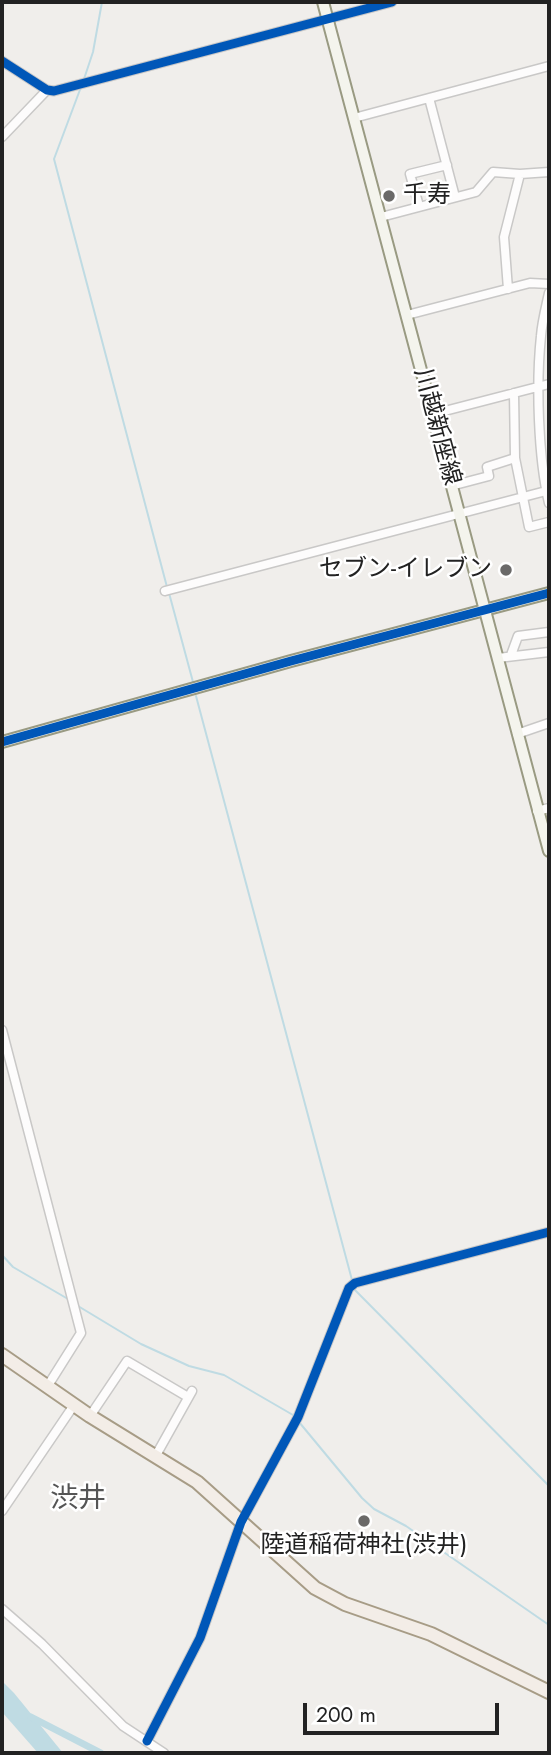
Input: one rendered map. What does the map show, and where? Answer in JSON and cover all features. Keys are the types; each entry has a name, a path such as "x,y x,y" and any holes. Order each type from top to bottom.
{"main road":[{"name":"川越新座線","path":"323,2 549,851"},
{"path":"2,742 549,593"},
{"path":"2,1355 90,1416 197,1482 301,1577 335,1600 431,1633 549,1692"}],"street":[{"path":"2,61 47,90 54,91 392,2"},
{"path":"354,118 549,66"},
{"path":"2,137 47,90"},
{"path":"429,98 455,197"},
{"path":"419,206 410,174 447,164"},
{"path":"381,217 476,191 493,172 549,172"},
{"path":"509,289 504,237 520,174"},
{"path":"407,315 530,283 549,284"},
{"path":"549,293 541,334 539,386 549,503"},
{"path":"433,414 549,384"},
{"path":"514,393 515,458 529,527 549,523"},
{"path":"452,486 489,476 487,467 515,458"},
{"path":"165,592 546,491"},
{"path":"511,655 518,636 549,632"},
{"path":"498,658 549,652"},
{"path":"517,734 549,723"},
{"path":"537,811 549,808"},
{"path":"2,1030 5,1059 80,1334 47,1387"},
{"path":"147,1741 200,1638 242,1522 298,1417 349,1288 355,1283 549,1233"},
{"path":"90,1416 127,1361 190,1394 155,1457"},
{"path":"2,1511 75,1405"},
{"path":"2,1609 42,1644 123,1726 163,1753"}],"water":[{"path":"2,1681 63,1753 38,1753 2,1712"}],"waterway":[{"path":"84,79 93,52 102,2"},
{"path":"81,87 54,159 167,587"},
{"path":"169,593 193,682"},
{"path":"196,696 352,1280"},
{"path":"2,1255 13,1267 68,1299"},
{"path":"354,1289 549,1486"},
{"path":"78,1306 141,1344 189,1366 224,1375 293,1415"},
{"path":"299,1422 374,1509 406,1526 549,1625"},
{"path":"31,1717 101,1753"}],"cycle path":[{"path":"2,61 47,90 54,91 392,2"},
{"path":"2,742 291,661 549,593"},
{"path":"147,1741 200,1638 241,1522 298,1417 349,1288 355,1283 549,1232"}],"place":[{"name":"千寿","path":"389,196"},
{"name":"セブン-イレブン","path":"506,570"},
{"name":"陸道稲荷神社(渋井)","path":"364,1521"}],"district":[{"name":"渋井","path":"78,1500"}]}
